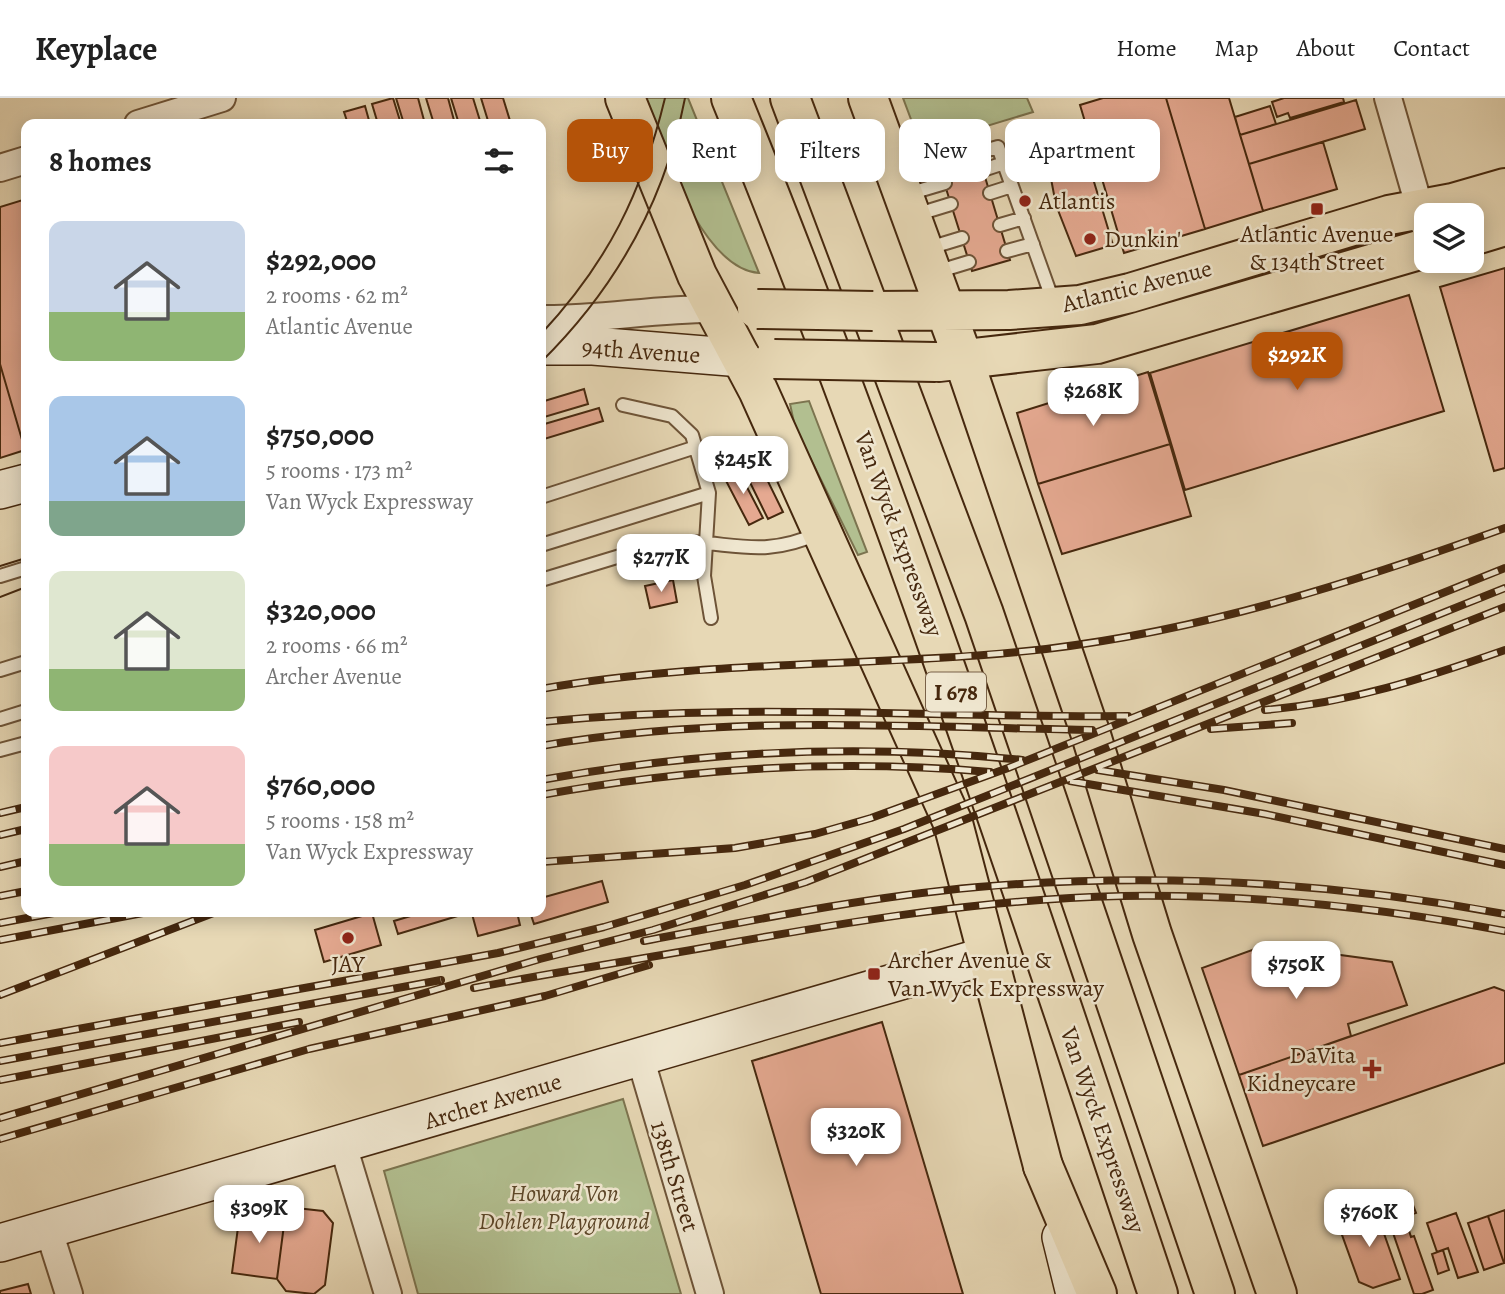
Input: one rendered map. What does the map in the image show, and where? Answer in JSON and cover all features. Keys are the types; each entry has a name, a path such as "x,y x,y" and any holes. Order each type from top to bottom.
{"main road":[{"path":"625,98 697,275 717,309 758,358 823,532 953,823 1043,1166 1097,1294"},
{"name":"Van Wyck Expressway","path":"731,98 865,439 959,702 1158,1294"},
{"name":"Van Wyck Expressway","path":"790,98 984,614 1215,1294"},
{"path":"868,98 913,222 929,311 1091,735 1152,934 1277,1294"},
{"name":"Atlantic Avenue","path":"1467,203 1505,188"},
{"name":"Atlantic Avenue","path":"717,309 929,311 1056,307 1130,293 1389,215 1414,219"},
{"path":"1484,232 1505,226"},
{"name":"Atlantic Avenue","path":"758,358 950,361 1097,345 1414,252"}],"street":[{"path":"164,119 222,98"},
{"path":"1388,98 1418,203"},
{"path":"0,168 21,162"},
{"name":"94th Avenue","path":"546,319 578,320 675,308 717,309"},
{"name":"94th Avenue","path":"546,346 593,346 758,358"},
{"path":"0,491 21,485"},
{"name":"Archer Avenue","path":"0,1243 986,956"},
{"name":"138th Street","path":"640,1057 710,1294"},
{"path":"343,1145 388,1294"},
{"path":"1043,1166 1075,1294"},
{"path":"48,1228 68,1294"}],"lane":[{"path":"913,222 998,147 1056,307"},
{"path":"991,167 1004,163"},
{"path":"913,222 945,183"},
{"path":"990,193 1012,186"},
{"path":"913,222 951,204"},
{"path":"999,225 1024,218"},
{"path":"913,222 962,238"},
{"path":"913,222 969,262"},
{"path":"1007,251 1032,244"},
{"path":"623,405 672,416 687,426 696,447 709,493 705,586 711,618"},
{"path":"546,495 696,447"},
{"path":"546,543 709,493"},
{"path":"546,578 643,547 681,542 745,549 776,548 823,532"},
{"path":"0,576 21,570"},
{"path":"0,670 21,664"},
{"path":"0,719 21,713"},
{"path":"0,750 21,744"}],"green space":[{"path":"642,98 688,98 697,119 667,119 667,160 653,119 650,119"},
{"path":"903,98 1027,98 1033,112 991,125 991,119 911,119"},
{"path":"676,182 722,182 759,273 738,266 719,251 686,202"},
{"path":"809,401 867,552 858,555 795,427 790,404"},
{"name":"Howard Von Dohlen Playground","path":"623,1099 681,1294 418,1294 384,1171"}],"building":[{"path":"393,98 399,119 376,119 372,104"},
{"path":"396,98 418,98 424,119 402,119"},
{"path":"426,98 448,98 454,119 432,119"},
{"path":"451,98 473,98 479,119 457,119"},
{"path":"481,98 503,98 509,119 487,119"},
{"path":"1103,98 1166,98 1205,229 1124,253 1103,182 1160,182 1160,119 1084,119 1080,105"},
{"path":"1166,98 1229,98 1263,211 1205,229"},
{"path":"1284,98 1343,98 1344,102 1290,118 1288,113 1277,117 1272,102"},
{"path":"1356,100 1365,129 1249,164 1240,135"},
{"path":"365,106 369,119 346,119 344,112"},
{"path":"1270,106 1276,124 1240,135 1235,117"},
{"path":"1323,142 1337,189 1263,211 1249,164"},
{"path":"944,182 987,182 1010,260 972,271"},
{"path":"1052,182 1094,182 1113,245 1076,256 1056,205"},
{"path":"21,201 21,436 0,364 0,207"},
{"path":"1505,268 1505,468 1494,471 1440,287"},
{"path":"1409,295 1444,411 1185,490 1150,373"},
{"path":"0,364 21,436 21,451 0,458"},
{"path":"1148,372 1170,444 1038,484 1017,413"},
{"path":"584,389 588,404 546,417 546,400"},
{"path":"599,408 603,421 546,438 546,424"},
{"path":"1170,444 1191,516 1062,554 1038,484"},
{"path":"753,451 783,512 768,519 738,458"},
{"path":"737,468 763,518 749,525 723,475"},
{"path":"673,580 677,602 650,608 645,586"},
{"path":"602,881 608,902 534,924 532,917 546,917 546,897"},
{"name":"JAY","path":"359,917 373,917 381,945 324,962 315,930"},
{"path":"407,917 454,917 398,934 394,921"},
{"path":"473,917 518,917 520,925 478,936"},
{"path":"1266,945 1392,962 1407,1005 1348,1024 1351,1036 1239,1075 1202,968"},
{"name":"DaVita Kidneycare","path":"1494,987 1505,991 1505,1063 1263,1146 1239,1075"},
{"path":"882,1022 963,1294 821,1294 752,1061"},
{"path":"1408,1192 1416,1213 1404,1217 1397,1196"},
{"path":"296,1208 323,1211 333,1223 325,1285 314,1294 286,1291 277,1279 285,1217"},
{"path":"1375,1208 1400,1279 1373,1288 1359,1282 1337,1221"},
{"path":"1505,1210 1505,1263 1504,1263 1488,1216"},
{"path":"240,1212 285,1217 277,1279 232,1273"},
{"path":"1456,1213 1478,1272 1458,1278 1448,1248 1437,1252 1427,1223"},
{"path":"1488,1216 1504,1263 1484,1270 1468,1223"},
{"path":"1406,1221 1433,1290 1422,1294 1414,1294 1391,1227"},
{"path":"1443,1250 1449,1270 1438,1274 1432,1254"},
{"path":"28,1284 31,1294 0,1294 0,1291"}],"tram line":[{"path":"546,328 585,280 620,225 645,165 665,98"},
{"path":"546,357 592,304 633,241 664,172 685,98"},
{"path":"0,566 21,560"},
{"path":"0,597 21,589"}],"railway":[{"path":"546,688 667,673 983,655 1105,641 1164,630 1279,602 1505,528"},
{"path":"546,862 735,848 815,834 871,818 1008,768 1505,568"},
{"path":"0,1043 498,953 604,927 745,885 904,829 1505,588"},
{"path":"0,1118 540,959 653,930 806,882 1505,607"},
{"path":"1265,710 1357,695 1505,650"},
{"path":"546,722 614,716 761,712 1128,716"},
{"path":"1211,729 1292,723"},
{"path":"546,745 609,736 747,726 885,725 1092,730"},
{"path":"546,779 660,762 780,753 901,752 1022,760"},
{"path":"546,794 652,778 765,768 878,766 990,772"},
{"path":"1098,770 1224,790 1505,849"},
{"path":"1070,781 1265,814 1505,865"},
{"path":"0,813 21,808"},
{"path":"0,835 21,830"},
{"path":"0,867 21,862"},
{"path":"644,941 894,897 978,887 1111,880 1308,887 1505,914"},
{"path":"0,896 21,892"},
{"path":"474,988 869,920 970,906 1071,898 1170,896 1266,900 1410,915 1505,931"},
{"path":"0,923 32,917"},
{"path":"0,940 122,917"},
{"path":"0,995 203,917"},
{"path":"0,1139 309,1049 545,996 649,965"},
{"path":"0,1061 441,980"},
{"path":"0,1080 299,1022"}],"place":[{"name":"Atlantis","path":"1025,201"},
{"name":"Atlantic Avenue & 134th Street","path":"1317,209"},
{"name":"Dunkin'","path":"1090,239"},
{"name":"JAY","path":"348,938"},
{"name":"Archer Avenue & Van Wyck Expressway","path":"874,974"},
{"name":"DaVita Kidneycare","path":"1372,1069"}]}
